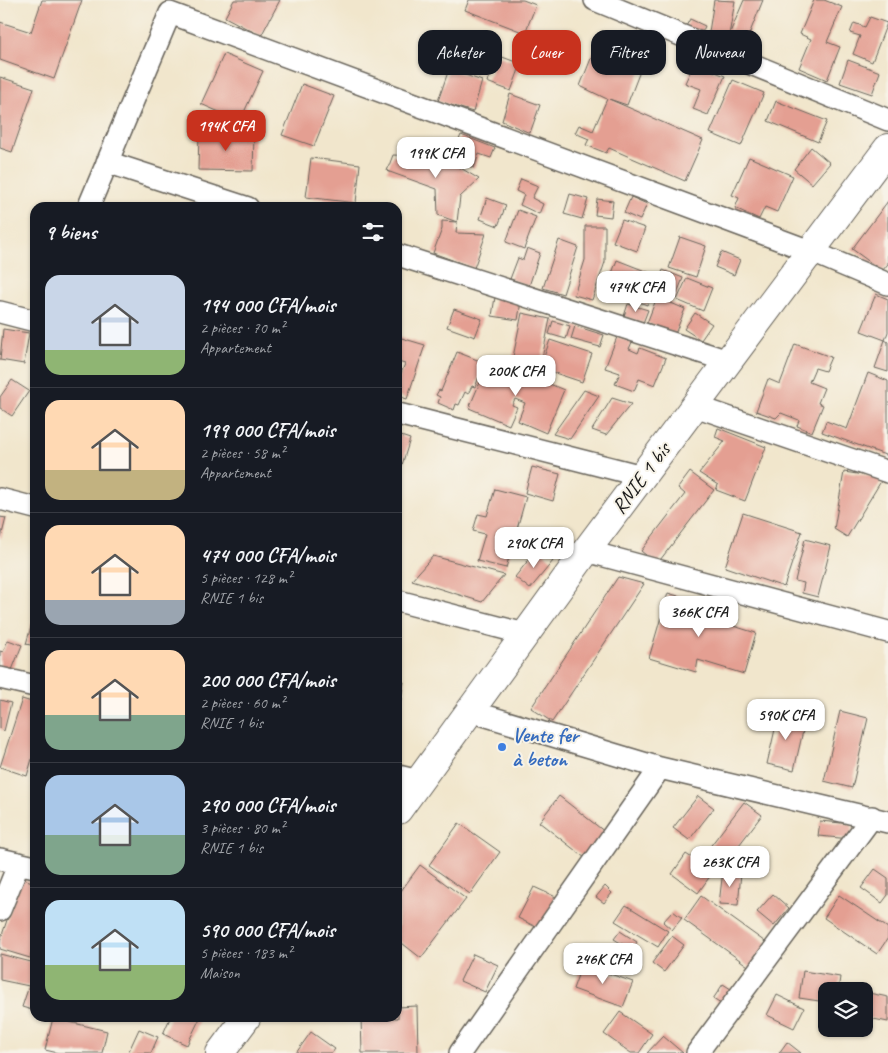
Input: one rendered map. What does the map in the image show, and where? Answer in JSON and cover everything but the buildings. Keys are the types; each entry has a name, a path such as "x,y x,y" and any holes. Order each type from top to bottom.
{"main road":[{"name":"RNIE 1 bis","path":"402,798 408,779 470,711 586,551 888,148"},
{"path":"220,1053 243,1022"}],"street":[{"path":"595,0 888,120"},
{"path":"90,202 170,13 810,251 888,284"},
{"path":"107,162 230,202"},
{"path":"402,256 728,361"},
{"path":"0,312 30,320"},
{"path":"695,406 888,472"},
{"path":"402,415 642,476"},
{"path":"0,499 30,507"},
{"path":"586,551 888,632"},
{"path":"402,602 525,634"},
{"path":"0,678 30,685"},
{"path":"470,711 660,768 880,819 697,1053"},
{"path":"460,1053 660,768"},
{"path":"0,910 18,863"}],"place":[{"name":"Vente fer à beton","path":"502,747"}]}
